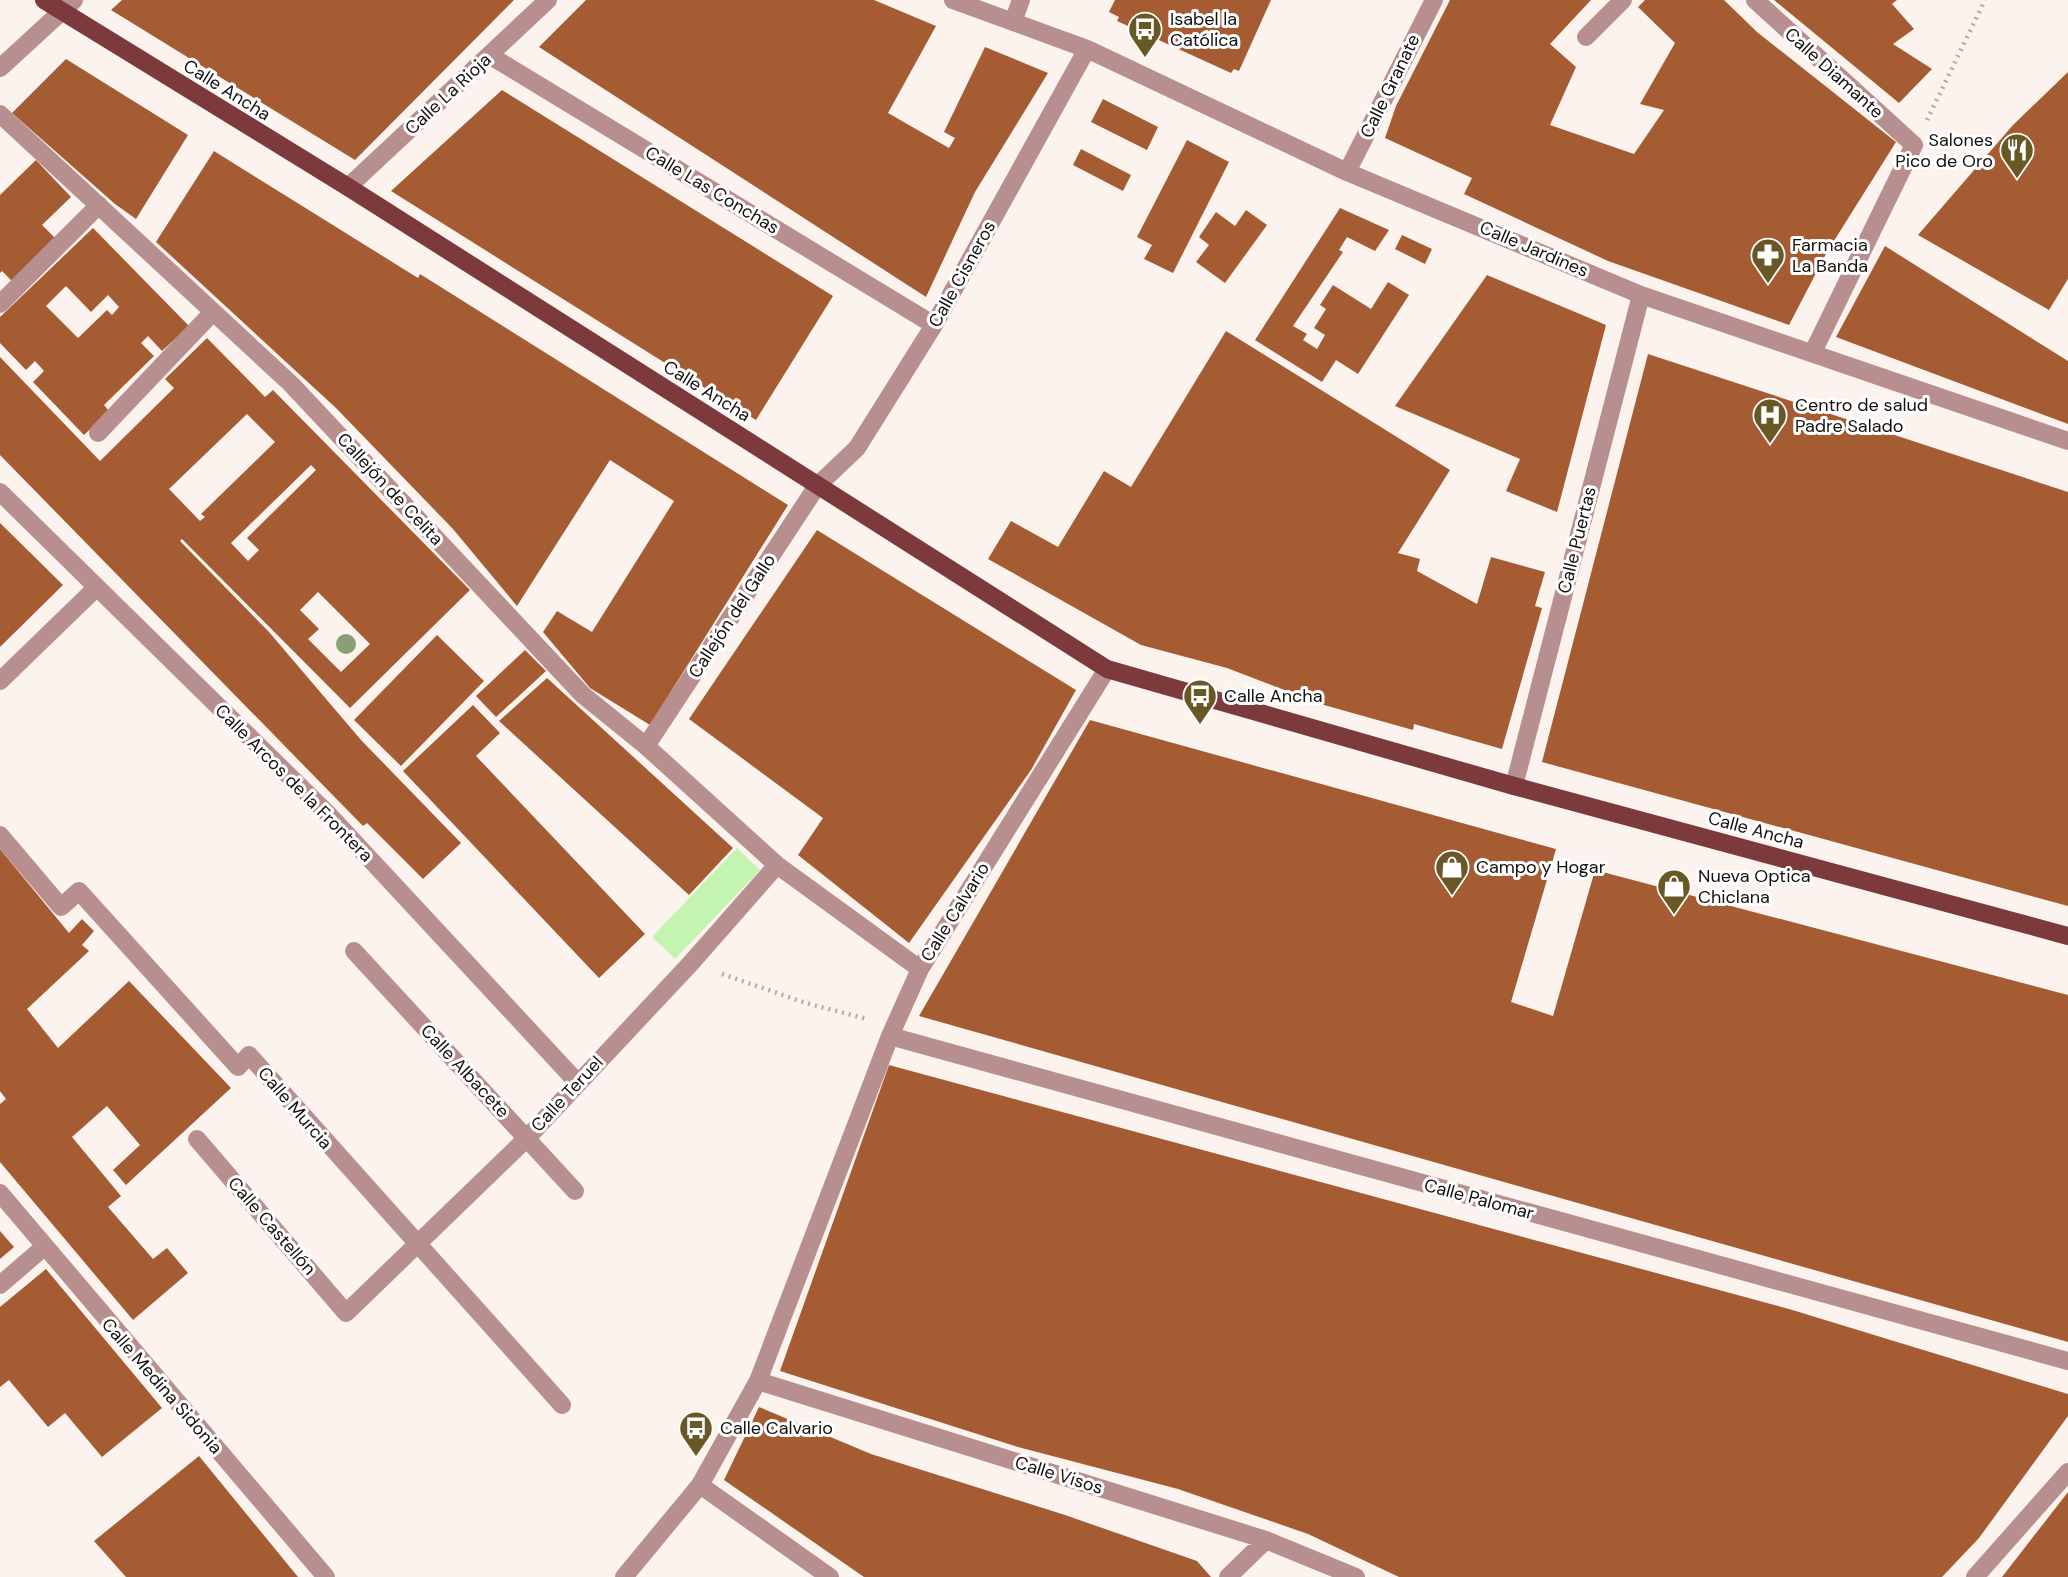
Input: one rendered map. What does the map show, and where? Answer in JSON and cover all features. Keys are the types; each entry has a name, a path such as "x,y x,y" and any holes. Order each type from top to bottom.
{"main road":[{"name":"Calle Ancha","path":"44,0 67,5 348,187 1107,669 1514,786 2068,936"}],"street":[{"name":"Calle La Rioja","path":"348,187 548,0"},
{"name":"Calle Jardines","path":"953,0 1087,49 1347,172 1641,295 2068,441"},
{"path":"1013,22 1021,0"},
{"name":"Calle Granate","path":"1347,172 1434,0"},
{"path":"1586,37 1623,0"},
{"name":"Calle Diamante","path":"1755,0 1914,145"},
{"path":"0,68 67,5"},
{"name":"Calle Cisneros","path":"817,486 857,448 934,325 1087,49"},
{"name":"Calle Las Conchas","path":"489,55 934,325"},
{"name":"Callejón de Celita","path":"0,114 291,384 583,695 646,746 777,865 920,970"},
{"path":"1813,352 1914,145"},
{"path":"0,304 99,205"},
{"name":"Calle Puertas","path":"1514,786 1641,295"},
{"path":"98,433 213,312"},
{"name":"Callejón del Gallo","path":"646,746 817,486"},
{"name":"Calle Arcos de la Frontera","path":"0,492 330,816 578,1083"},
{"path":"0,681 97,587"},
{"name":"Calle Calvario","path":"624,1577 700,1485 758,1381 890,1036 920,970 1107,669"},
{"name":"Calle Murcia","path":"0,835 61,907 79,891 238,1067 249,1055 416,1245 562,1405"},
{"name":"Calle Teruel","path":"346,1313 527,1138 691,964 777,865"},
{"name":"Calle Albacete","path":"354,951 575,1191"},
{"name":"Calle Palomar","path":"890,1036 2068,1361"},
{"name":"Calle Castellón","path":"197,1139 346,1313"},
{"name":"Calle Medina Sidonia","path":"0,1193 326,1577"},
{"path":"0,1284 44,1247"},
{"name":"Calle Visos","path":"758,1381 1266,1540 1356,1577"},
{"path":"1975,1577 2068,1472"},
{"path":"700,1485 830,1577"},
{"path":"1228,1577 1266,1540"}],"path":[{"path":"1914,145 1985,0"},
{"path":"691,964 806,1003 852,1013 871,1020 890,1036"}],"green space":[{"path":"737,848 760,870 675,959 652,937"}],"building":[{"path":"122,0 514,0 355,160 111,10"},
{"path":"586,0 874,0 936,26 888,113 949,148 955,138 944,132 985,47 1048,73 975,192 926,297 539,47"},
{"path":"1115,0 1271,0 1239,71 1234,69 1231,73 1117,21 1119,17 1109,12"},
{"path":"1450,0 1591,0 1550,44 1576,67 1550,125 1634,154 1664,110 1640,104 1675,43 1638,7 1645,0 1724,0 1757,32 1896,142 1827,252 1789,325 1608,261 1464,194 1472,178 1385,138 1396,106"},
{"path":"1774,0 1897,0 1892,4 1914,29 1893,44 1932,69 1899,103"},
{"path":"66,59 188,135 136,219 115,204 12,113"},
{"name":"Salones Pico de Oro","path":"2068,72 2068,279 2049,310 1918,235 2013,125"},
{"path":"502,90 833,296 756,420 391,191"},
{"path":"1103,99 1158,127 1147,150 1091,122"},
{"path":"1187,140 1229,162 1173,273 1144,259 1152,245 1137,237"},
{"path":"1081,149 1131,175 1123,191 1073,165"},
{"path":"214,151 418,278 420,274 788,505 650,725 590,688 543,632 557,611 592,632 674,501 610,460 517,606 453,529 336,408 156,242"},
{"path":"36,160 71,197 42,225 58,241 15,284 2,271 0,273 0,195"},
{"path":"1340,208 1389,230 1375,251 1347,237 1339,250 1343,252 1293,326 1307,334 1303,340 1317,349 1325,335 1314,328 1326,309 1320,305 1333,285 1371,309 1388,282 1409,295 1358,374 1336,360 1322,382 1255,340"},
{"path":"1246,210 1267,225 1225,283 1196,262 1209,245 1199,237 1216,212 1235,226"},
{"path":"93,228 189,326 162,351 148,336 141,343 154,356 104,405 109,411 84,435 33,382 44,371 35,361 26,370 0,343 0,317","holes":["66,286 91,312 108,295 119,307 112,315 107,310 78,338 46,306"]},
{"path":"1402,235 1432,249 1425,264 1395,249"},
{"path":"1885,246 2068,361 2068,424 1836,337"},
{"path":"1487,275 1606,325 1557,512 1506,491 1520,459 1395,406"},
{"path":"1226,331 1450,470 1398,553 1420,559 1417,571 1477,604 1491,557 1545,572 1535,606 1542,608 1502,749 1414,724 1413,730 1324,705 1227,668 1141,645 988,559 1011,521 1058,547 1104,471 1131,487"},
{"path":"207,338 265,397 273,390 470,590 350,708 182,539 180,541 269,632 361,740 461,843 423,879 367,823 363,826 0,455 0,357 100,461 174,388 165,379","holes":["247,414 275,442 201,514 205,517 200,521 169,489","311,465 316,470 247,538 259,550 248,561 231,543","318,592 370,644 341,672 308,639 319,629 300,610"]},
{"path":"1648,354 2068,492 2068,906 1542,762"},
{"path":"0,523 63,585 0,647"},
{"path":"817,530 1076,690 1031,770 909,943 798,855 823,818 689,719"},
{"path":"437,635 484,681 401,766 354,720"},
{"path":"525,650 546,671 496,717 476,696"},
{"path":"547,678 733,848 689,895 499,721"},
{"path":"473,705 500,733 476,756 645,934 599,978 403,771"},
{"path":"1090,720 1556,849 1511,1002 1553,1016 1595,870 2068,995 2068,1342 919,1016"},
{"path":"0,849 69,933 82,919 94,931 82,945 89,951 27,1009 58,1048 129,981 231,1088 126,1185 113,1170 140,1145 107,1106 72,1137 121,1196 108,1207 153,1259 167,1248 188,1273 133,1320 0,1162 0,1104 6,1099 0,1091"},
{"path":"889,1065 1789,1309 2068,1394 2068,1416 1979,1538 1942,1577 1399,1577 1308,1534 1178,1489 1018,1447 780,1371"},
{"path":"0,1231 14,1247 0,1259"},
{"path":"46,1269 162,1408 102,1457 65,1413 48,1427 9,1380 0,1387 0,1307"},
{"path":"759,1407 871,1454 1065,1515 1197,1561 1211,1577 864,1577 724,1480"},
{"path":"199,1456 298,1577 126,1577 94,1541"},
{"path":"2068,1492 2068,1577 2002,1577"}],"place":[{"name":"Isabel la Católica","path":"1145,59"},
{"name":"Salones Pico de Oro","path":"2017,180"},
{"name":"Farmacia La Banda","path":"1768,285"},
{"name":"Centro de salud Padre Salado","path":"1770,445"},
{"name":"Calle Ancha","path":"1200,726"},
{"name":"Campo y Hogar","path":"1452,897"},
{"name":"Nueva Optica Chiclana","path":"1674,916"},
{"name":"Calle Calvario","path":"696,1458"}]}
